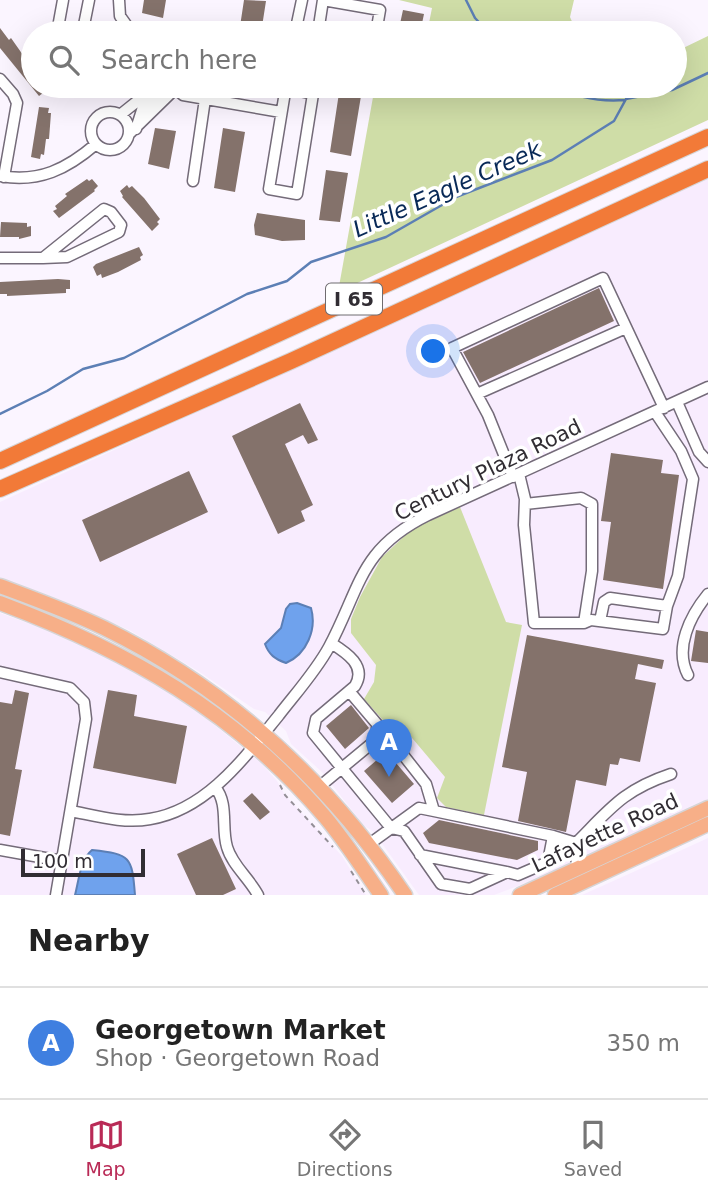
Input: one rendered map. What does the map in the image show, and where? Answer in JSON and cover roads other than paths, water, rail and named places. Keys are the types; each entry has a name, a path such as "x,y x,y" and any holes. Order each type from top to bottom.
{"highway":[{"name":"I 65","path":"0,461 708,137"},
{"name":"I 65","path":"0,489 291,361 708,169"}],"main road":[{"path":"0,586 77,616 129,641 203,685 264,733 319,787 368,845 405,895"},
{"path":"0,603 80,635 148,669 205,706 285,773 327,820 381,895"},
{"name":"Lafayette Road","path":"520,895 708,808"},
{"name":"Lafayette Road","path":"555,895 708,824"}],"street":[{"path":"59,21 63,0"},
{"path":"86,21 89,0"},
{"path":"119,0 120,16 124,21"},
{"path":"298,21 302,0"},
{"path":"320,21 323,0 380,10 378,21"},
{"path":"0,79 17,103 2,177 32,178 55,172 78,159 96,144"},
{"path":"120,115 141,98"},
{"path":"132,131 120,115 105,113 94,120 91,132 96,144 106,150 118,149 161,98"},
{"path":"200,98 281,112"},
{"path":"284,98 269,189 297,194 312,98"},
{"path":"193,181 205,99"},
{"path":"0,258 43,258 68,256 119,232 121,225 110,211 102,210 43,258"},
{"path":"603,278 693,479 678,576 667,606 663,629 591,620 584,623 534,623 524,525 525,504 516,475 477,394 452,348 603,278"},
{"path":"477,394 626,328"},
{"name":"Century Plaza Road","path":"71,811 118,820 149,820 179,811 215,787 300,689 331,643 356,584 373,558 392,538 418,520 708,387"},
{"path":"677,402 699,452 708,462"},
{"path":"525,504 581,498 592,504 592,571 584,623"},
{"path":"688,675 681,662 687,627 708,594"},
{"path":"600,621 604,602 610,598 667,606"},
{"path":"331,643 349,656 360,670 359,679 316,719 313,733 391,828 404,831 441,884 470,889 507,872"},
{"path":"0,672 71,688 84,702 86,719 55,895"},
{"path":"319,787 377,739 377,724 349,691"},
{"path":"404,756 426,784 434,811"},
{"path":"576,869 576,843 609,808 648,782 671,774"},
{"path":"215,787 221,794 225,844 258,895"},
{"path":"368,845 419,808 428,795"},
{"path":"419,808 576,843"},
{"path":"420,855 518,875 548,862 553,836"},
{"path":"0,850 62,861"}],"water":[{"path":"297,603 311,608 313,624 305,647 300,654 286,663 273,656 265,644 281,628 286,609 290,604"},
{"path":"92,850 115,853 127,860 132,872 135,895 75,895 82,865"}],"waterway":[{"path":"466,0 478,21"},
{"name":"Little Eagle Creek","path":"687,83 708,73"},
{"path":"589,98 625,100"},
{"name":"Little Eagle Creek","path":"0,414 47,391 83,369 124,358 247,294 287,281 311,262 386,237 456,197 552,160 614,121 626,99 631,98"}],"place":[{"name":"Georgetown Market","path":"389,777"}]}
